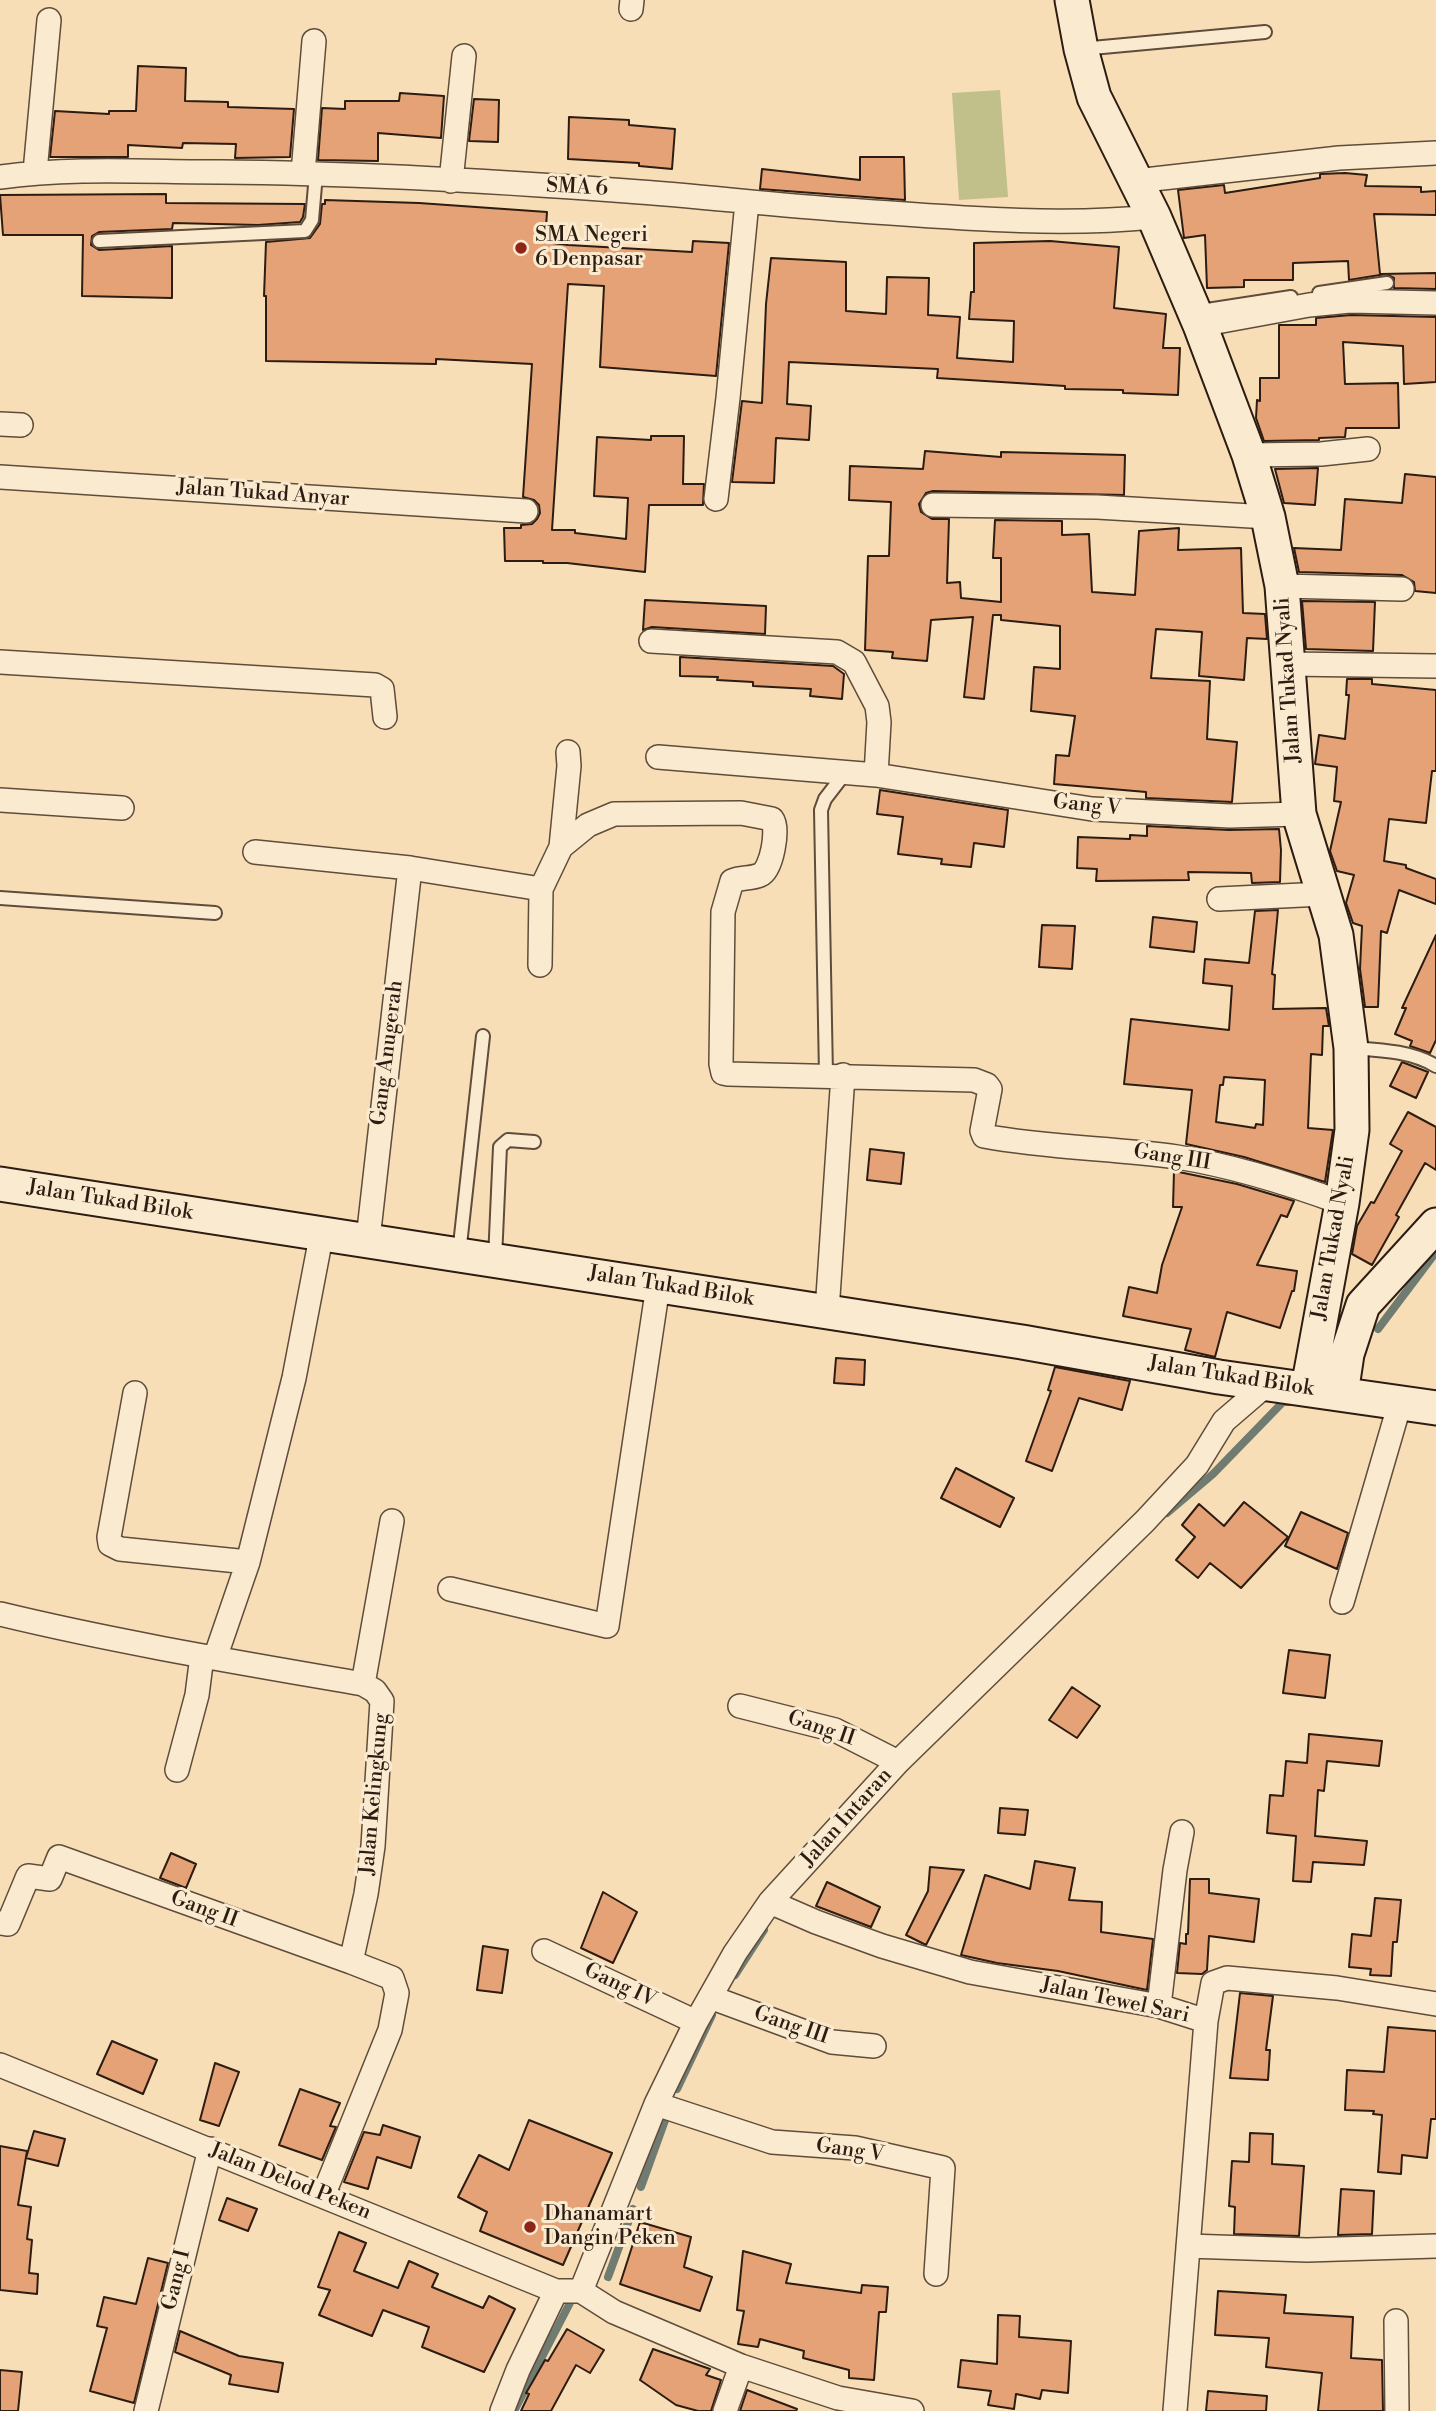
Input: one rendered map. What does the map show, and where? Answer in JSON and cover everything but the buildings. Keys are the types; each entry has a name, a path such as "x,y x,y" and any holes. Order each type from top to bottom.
{"street":[{"name":"Jalan Tukad Nyali","path":"1072,0 1094,97 1154,217 1197,318 1249,455 1268,517 1283,586 1299,814 1336,935 1351,1048 1352,1130 1342,1203 1308,1388"},
{"path":"35,173 49,20"},
{"path":"309,173 314,41"},
{"path":"451,181 464,56"},
{"path":"1136,181 1339,158 1436,153"},
{"name":"SMA 6","path":"0,177 35,173 309,173 627,191 1036,222 1154,217"},
{"path":"716,499 747,202"},
{"path":"1197,318 1350,302 1436,303"},
{"path":"1249,455 1321,454 1367,449"},
{"name":"Jalan Tukad Anyar","path":"0,477 526,511"},
{"path":"933,505 1097,507 1268,517"},
{"path":"1283,586 1402,589"},
{"path":"651,641 837,652 846,656 854,662 877,706 879,722 876,775"},
{"path":"0,662 375,685 382,689 384,717"},
{"path":"1288,664 1436,666"},
{"path":"540,965 541,889 561,847 568,752"},
{"name":"Gang V","path":"659,757 876,775 1093,809 1230,816 1299,814"},
{"path":"0,800 122,808"},
{"path":"561,847 588,825 614,814 741,813 772,818 776,825 767,869 759,876 732,881 723,912 722,1069 728,1074 834,1075 827,1311"},
{"path":"255,852 410,868 541,889"},
{"name":"Gang Anugerah","path":"368,1239 410,868"},
{"path":"1219,899 1323,894"},
{"name":"Gang III","path":"834,1075 964,1078 984,1083 991,1091 982,1135 1226,1166 1300,1187 1342,1203"},
{"name":"Jalan Tukad Bilok","path":"0,1184 827,1311 1219,1377 1436,1408"},
{"path":"1341,1394 1347,1354 1363,1305 1436,1225"},
{"path":"177,1770 209,1657 248,1562 294,1378 322,1232"},
{"path":"450,1589 607,1626 658,1286"},
{"path":"1314,1351 1347,1354"},
{"path":"1219,1377 1224,1422"},
{"name":"Jalan Intaran","path":"580,2291 656,2104 696,2022 735,1953 770,1902 898,1762 1145,1521 1197,1465 1224,1422 1266,1384"},
{"path":"135,1393 109,1537 110,1544 120,1549 248,1562"},
{"path":"1342,1602 1400,1403"},
{"path":"363,1684 392,1521"},
{"name":"Jalan Kelingkung","path":"0,1614 55,1628 363,1684 375,1691 382,1701 373,1846 351,1962"},
{"name":"Gang II","path":"740,1706 835,1730 898,1762"},
{"path":"1159,2006 1182,1832"},
{"name":"Gang II","path":"0,1923 8,1924 28,1876 51,1879 59,1857 351,1962"},
{"name":"Jalan Tewel Sari","path":"770,1902 816,1923 882,1947 970,1972 1159,2006 1206,2021 1175,2411"},
{"name":"Gang IV","path":"544,1951 696,2022"},
{"path":"323,2196 390,2031 397,1993 392,1978 351,1962"},
{"path":"1206,2021 1213,1983 1227,1978 1337,1988 1436,2004"},
{"name":"Gang III","path":"710,1997 832,2042 874,2046"},
{"name":"Jalan Delod Peken","path":"0,2065 556,2291 580,2291"},
{"name":"Gang V","path":"656,2104 772,2142 855,2148 943,2168 936,2274"},
{"name":"Gang I","path":"146,2411 210,2149"},
{"path":"1188,2246 1307,2250 1436,2246"},
{"path":"502,2411 518,2370 556,2291"},
{"path":"580,2291 614,2312 741,2366 838,2398 912,2411"},
{"path":"1396,2321 1397,2411"},
{"path":"725,2411 741,2366"}],"lane":[{"path":"1081,49 1265,32"},
{"path":"99,241 304,231 312,220 309,173"},
{"path":"1197,318 1387,284"},
{"path":"834,1075 821,810 825,799 845,774"},
{"path":"0,898 215,913"},
{"path":"459,1254 482,1036"},
{"path":"1351,1048 1390,1051 1436,1066"},
{"path":"495,1259 500,1147 508,1140 534,1142"}],"shaded area":[{"path":"1000,90 1008,197 959,200 952,93"}],"waterway":[{"path":"1378,1329 1436,1252"},
{"path":"1167,1513 1213,1474 1283,1402 1291,1402"},
{"path":"735,1975 764,1930"},
{"path":"677,2089 712,2015"},
{"path":"641,2187 667,2115"},
{"path":"608,2277 633,2209"},
{"path":"514,2411 573,2297 575,2298"}],"place":[{"name":"SMA Negeri 6 Denpasar","path":"521,248"},
{"name":"Dhanamart Dangin Peken","path":"530,2227"}]}
